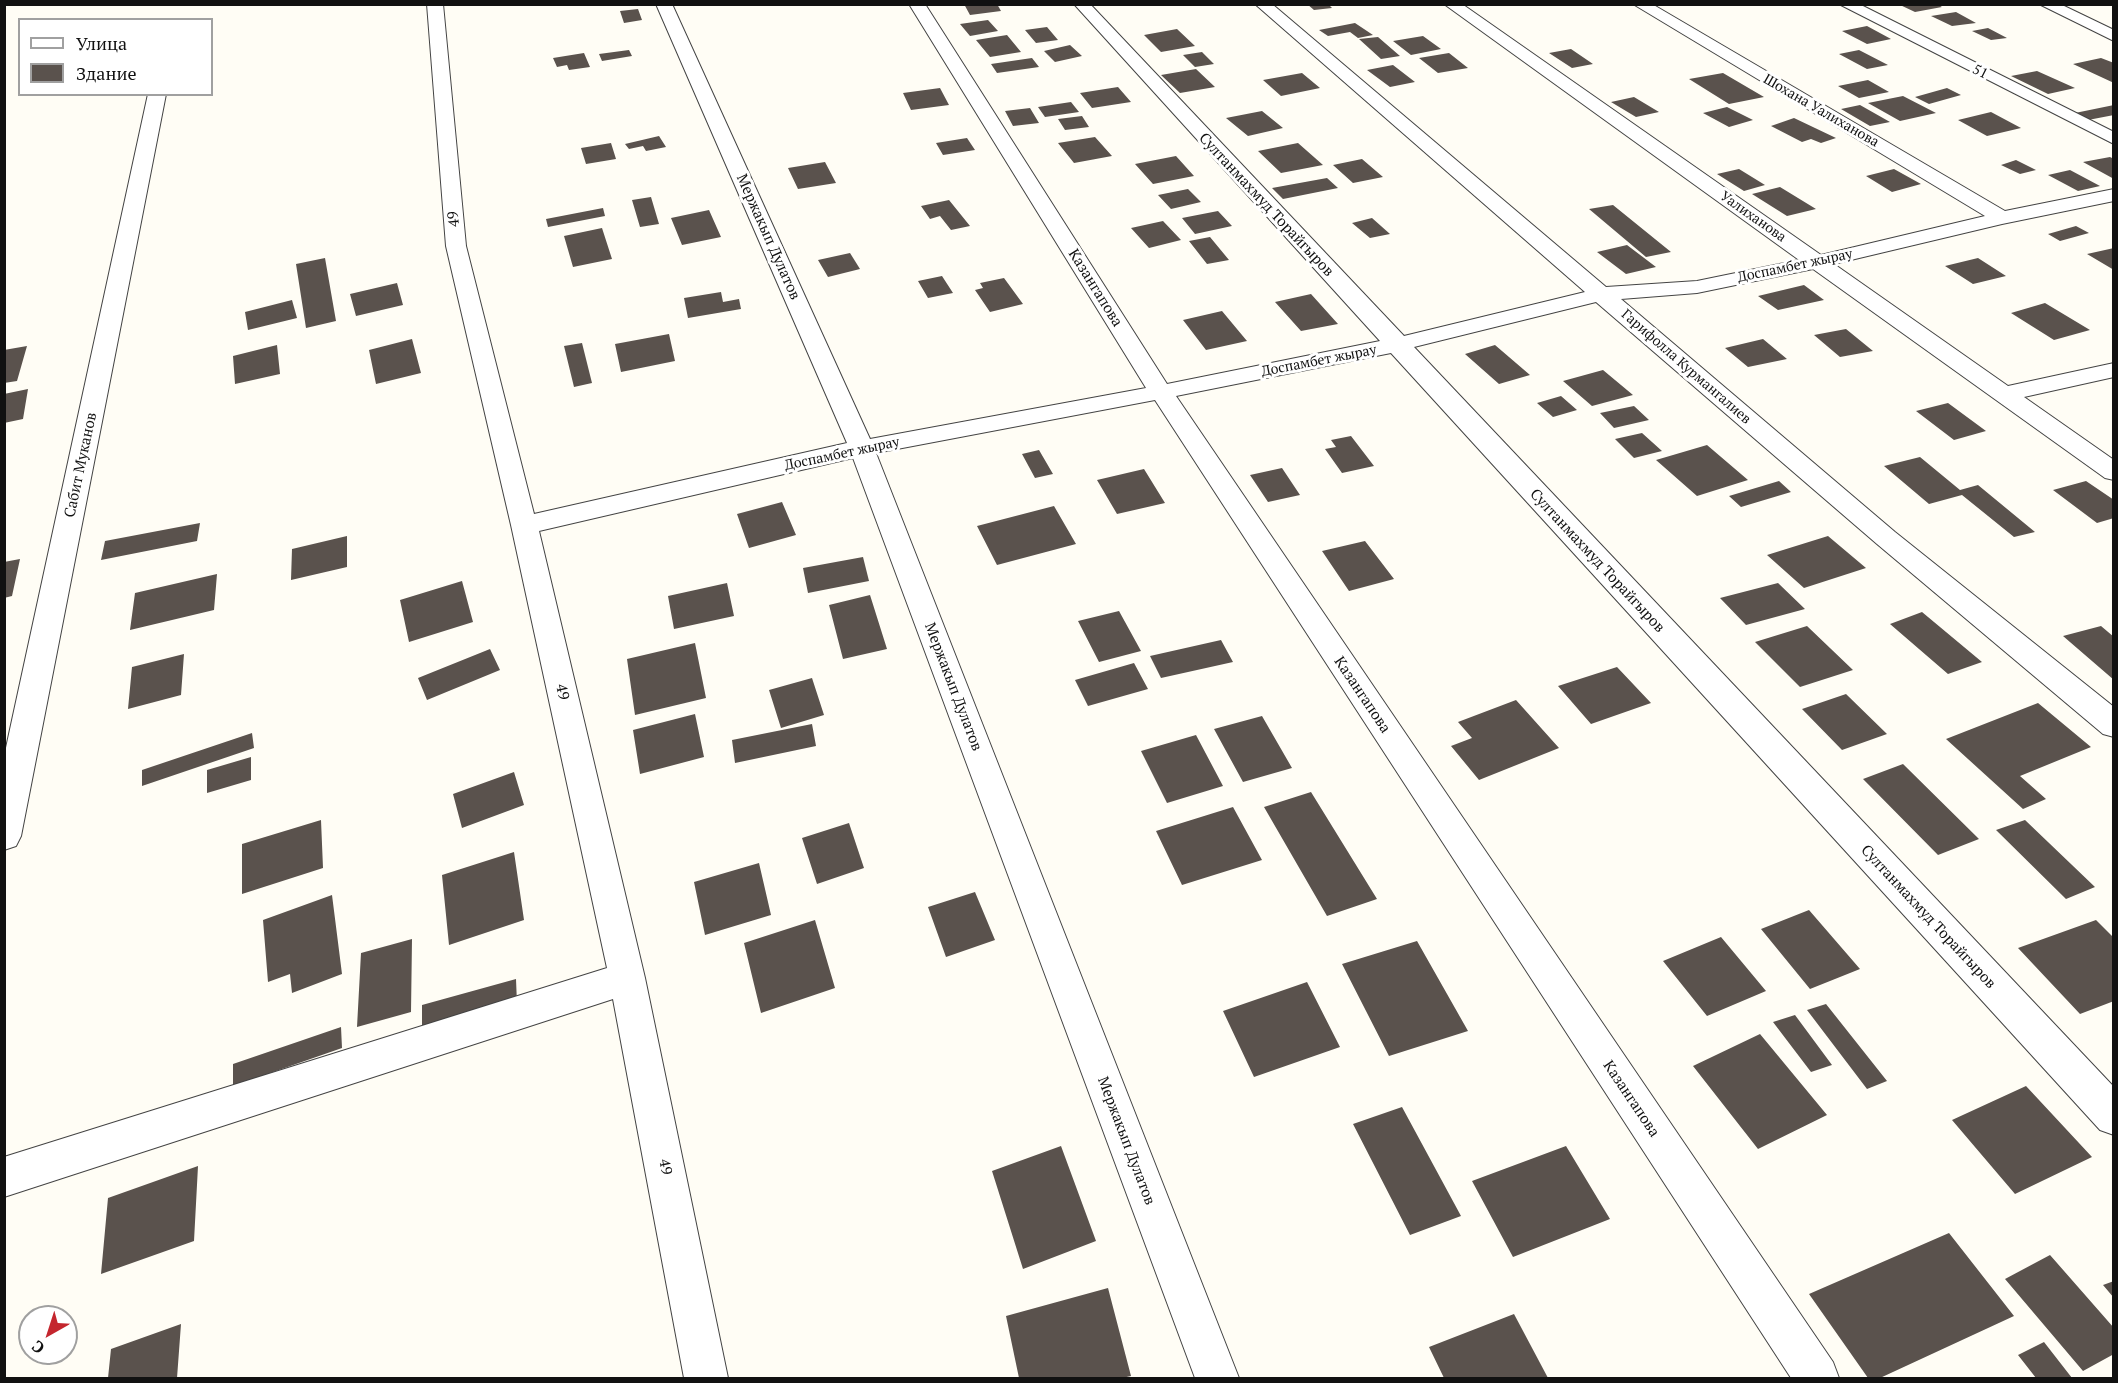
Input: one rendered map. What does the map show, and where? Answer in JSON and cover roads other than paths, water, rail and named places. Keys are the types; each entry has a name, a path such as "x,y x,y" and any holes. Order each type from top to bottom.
{"street":[{"name":"49","path":"435,4 456,246 524,525 627,978 706,1378"},
{"name":"Мержакып Дулатов","path":"664,4 862,448 1217,1378"},
{"name":"Казангапова","path":"917,4 1161,392 1817,1378"},
{"name":"Султанмахмуд Торайгыров","path":"1081,4 2114,1116"},
{"name":"Гарифолла Курмангалиев","path":"1262,4 1886,538 2114,725"},
{"name":"Уалиханова","path":"1451,4 2114,472"},
{"name":"Шохана Уалиханова","path":"1640,4 2002,218"},
{"name":"51","path":"1846,4 2114,139"},
{"path":"2046,4 2114,36"},
{"name":"Сабит Муканов","path":"4,836 157,96"},
{"name":"Доспамбет жырау","path":"524,525 862,448 1396,345 1601,294 1697,287 2114,195"},
{"path":"2004,394 2114,370"},
{"path":"4,1177 627,978"}]}
